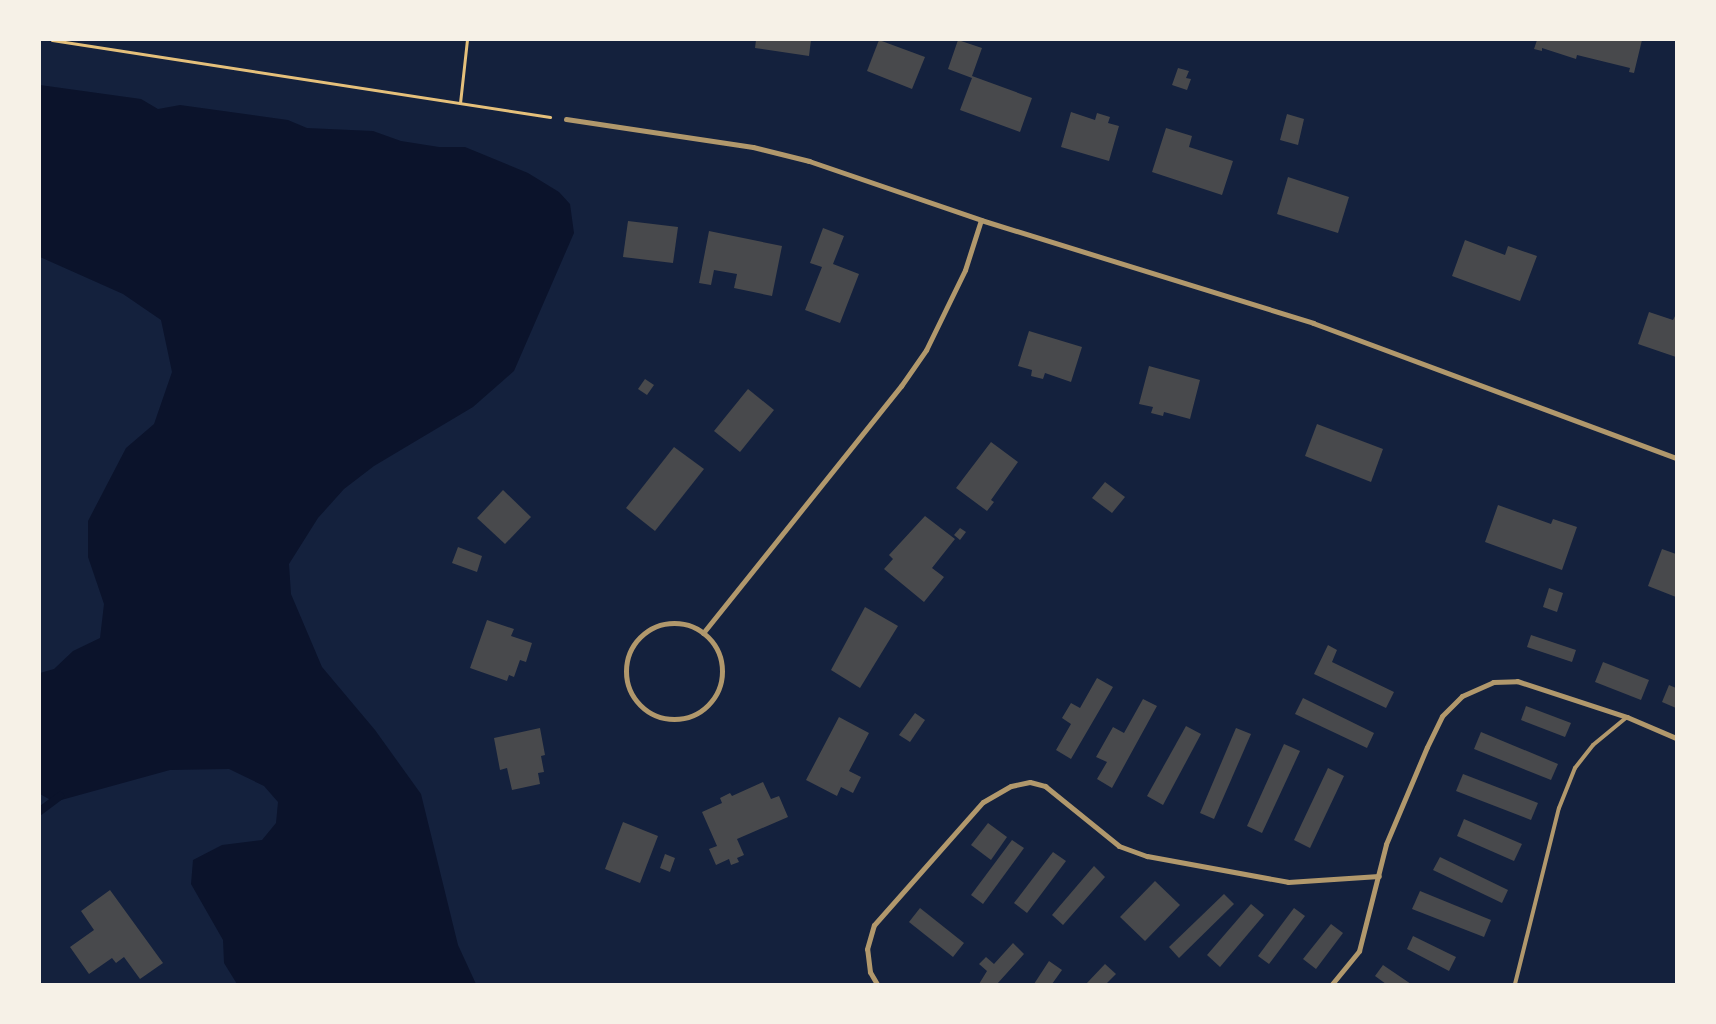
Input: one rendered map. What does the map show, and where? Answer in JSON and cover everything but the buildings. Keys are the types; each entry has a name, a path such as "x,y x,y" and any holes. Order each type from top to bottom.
{"street":[{"path":"566,119 753,147 818,164 981,220 1313,323 1676,458"},
{"path":"703,633 901,386 926,350 965,270 981,220"},
{"path":"676,623 703,633 720,658 719,687 712,700 687,717 672,719 644,708 634,697 627,676 629,654 636,641 647,631 676,623"},
{"path":"1332,984 1359,951 1386,844 1427,746 1442,716 1462,696 1493,682 1517,681 1627,717 1676,738"},
{"path":"877,984 870,972 867,949 874,925 984,802 1011,786 1030,782 1045,786 1111,840 1147,856 1288,882 1379,876"}],"lane":[{"path":"1515,984 1558,808 1572,776 1593,745 1627,717"}],"path":[{"path":"52,40 566,119"},
{"path":"460,103 467,40"}],"water":[{"path":"40,85 141,99 158,109 180,105 288,120 307,128 373,131 401,141 439,147 465,147 528,173 559,192 570,204 574,233 514,371 473,407 374,466 344,489 318,518 289,564 291,594 322,667 375,730 421,794 458,945 476,984 237,984 224,963 223,940 191,884 193,860 222,845 262,840 276,823 278,802 264,786 229,769 170,770 54,802 40,794 40,673 54,669 73,651 100,638 104,604 88,557 88,521 126,448 154,424 172,372 161,320 123,294 40,257"}],"waterway":[{"path":"40,811 60,796"}]}
